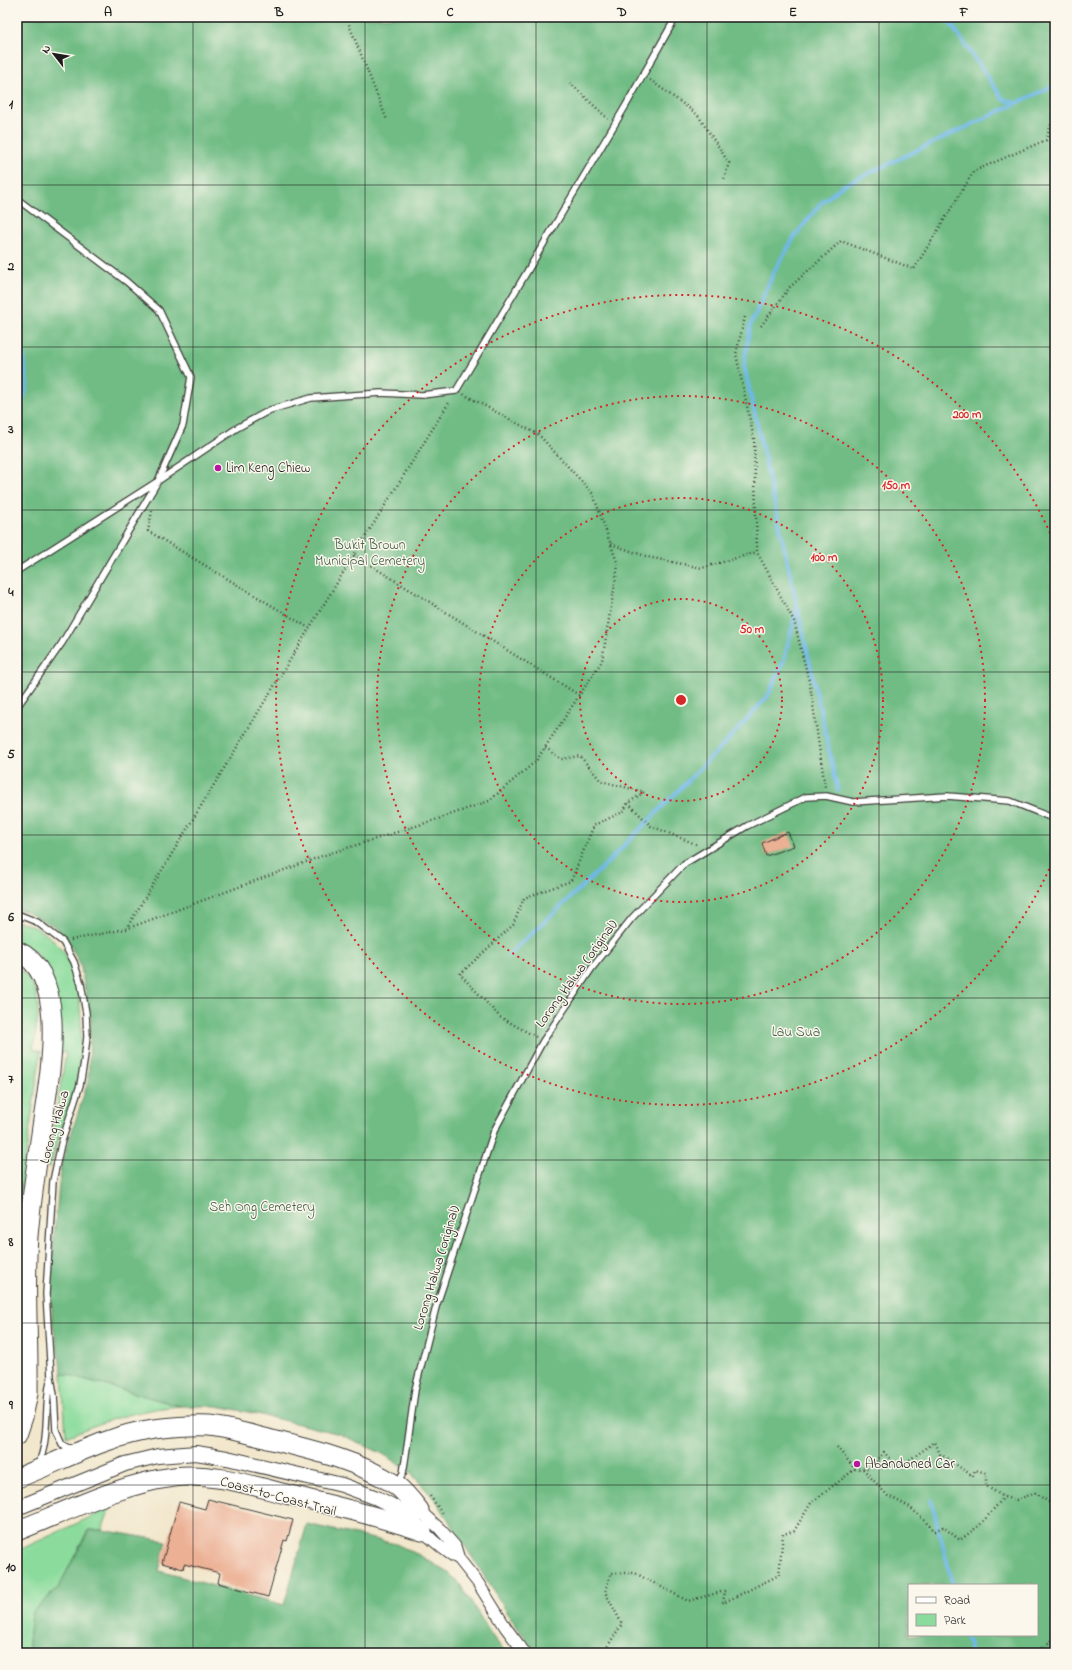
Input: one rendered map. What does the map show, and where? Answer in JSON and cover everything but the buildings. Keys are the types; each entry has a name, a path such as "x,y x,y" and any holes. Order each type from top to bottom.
{"highway":[{"path":"17,951 29,957 38,969 48,989 52,1013 52,1059 32,1197 28,1237 28,1393 23,1417 17,1435"},
{"path":"25,1475 104,1441 154,1429 209,1426 319,1452 356,1464 396,1486 405,1493 418,1510"},
{"path":"17,1531 126,1488 174,1477 196,1475 234,1481 385,1518 422,1531"}],"street":[{"path":"17,1498 121,1456 159,1448 185,1446 216,1447 251,1454 350,1480 418,1510 440,1529 455,1546 459,1559 478,1583 506,1628 525,1653"},
{"path":"17,1508 125,1464 158,1456 196,1453 227,1458 342,1485 377,1498 408,1514 422,1531 436,1541 451,1555 459,1559"}],"lane":[{"path":"17,571 158,481 237,428 270,410 311,398 381,393 422,395 456,391 643,76 676,17"},
{"path":"17,199 128,282 159,310 176,342 191,377 183,425 158,481 62,643 17,708"},
{"name":"Lorong Halwa (original)","path":"396,1486 403,1473 415,1390 436,1307 494,1131 543,1041 592,968 632,918 684,864 747,826 806,797 826,796 853,802 947,796 1010,801 1055,819"},
{"name":"Lorong Halwa","path":"17,914 37,922 63,942 74,962 81,984 86,1013 86,1038 80,1085 61,1144 53,1181 46,1294 56,1430 62,1444 70,1449 80,1451"},
{"name":"Lorong Halwa","path":"25,1475 41,1455 46,1428 47,1394 51,1378"}],"path":[{"path":"346,17 387,120"},
{"path":"643,76 697,114 729,163 724,178"},
{"path":"570,83 609,120"},
{"path":"761,326 790,287 841,240 914,269 974,171 1046,140 1052,122 1055,121"},
{"path":"745,317 736,354 754,439 757,552 794,621 810,685 826,796"},
{"path":"63,942 126,929 322,856 489,801 536,761 602,661 618,565 593,494 539,435 456,391 309,628 126,929"},
{"path":"152,510 148,531 309,628"},
{"path":"611,544 648,557 702,568 757,552"},
{"path":"354,555 579,695"},
{"path":"543,1041 500,1017 460,974 513,925 524,898 571,881 594,825 623,812 628,803 644,792 601,781 580,756 561,759 544,747"},
{"path":"628,803 651,826 708,849"},
{"path":"603,1653 622,1624 606,1592 611,1573 634,1573 688,1602 725,1591 723,1603 779,1575 783,1534 794,1531 811,1503 855,1469 870,1468 884,1452 898,1468 935,1442 940,1454 973,1476 975,1470 986,1473 986,1486 1004,1497 1016,1500 1035,1492 1055,1506"},
{"path":"838,1447 855,1469"},
{"path":"863,1468 888,1496 910,1507 935,1531 943,1526 960,1540 980,1525 1004,1497"},
{"path":"1035,1653 1055,1638"}],"green space":[{"path":"17,17 1055,17 1055,1645 1044,1653 537,1653 514,1623 437,1502 410,1472 383,1454 340,1434 217,1406 180,1406 62,1373 52,1319 51,1266 61,1165 88,1082 91,1021 80,963 70,945 54,926 22,910 17,910"},
{"path":"17,921 25,923 41,931 54,941 66,955 74,974 80,1002 81,1048 78,1074 50,1167 47,1167 66,1053 59,1052 44,962 35,952 17,942"},
{"path":"17,967 26,976 36,994 38,1015 33,1049 41,1051 22,1182 17,1232"},
{"path":"62,1373 180,1406 136,1413 94,1426 66,1437"},
{"path":"110,1508 102,1530 88,1530 58,1588 32,1612 28,1653 17,1653 17,1551"},
{"path":"307,1524 396,1544 419,1555 449,1573 459,1583 493,1637 506,1653 28,1653 32,1612 58,1588 89,1530 102,1530 166,1541 159,1571 284,1605"}],"waterway":[{"path":"946,17 1003,99 1015,103"},
{"path":"838,791 744,365 750,326 775,270 795,236 820,204 842,186 1055,85"},
{"path":"17,339 23,350 27,386 17,420"},
{"path":"509,955 605,865 728,740 768,696 784,660 797,608"},
{"path":"931,1500 953,1584"},
{"path":"966,1636 971,1653"}],"place":[{"name":"Lim Keng Chiew","path":"218,468"},
{"name":"Abandoned Car","path":"857,1464"}],"park label":[{"name":"Bukit Brown Municipal Cemetery","path":"370,554"},
{"name":"Lau Sua","path":"796,1032"},
{"name":"Seh Ong Cemetery","path":"262,1207"}]}
